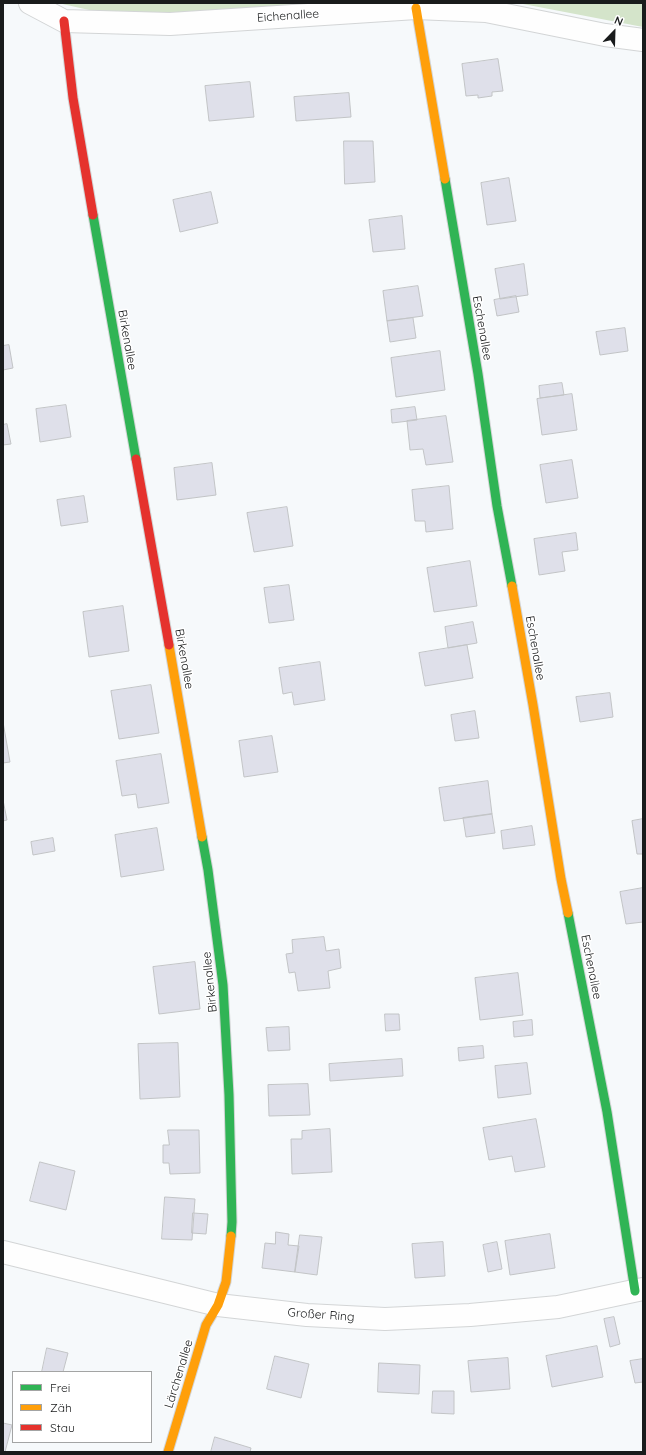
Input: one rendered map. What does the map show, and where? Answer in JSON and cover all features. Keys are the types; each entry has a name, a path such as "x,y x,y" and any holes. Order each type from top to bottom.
{"street":[{"name":"Eichenallee","path":"30,3 64,21 170,24 416,8 486,11 605,35 643,40"},
{"name":"Eschenallee","path":"416,8 478,374 497,506 533,705 561,879 607,1112 639,1290"},
{"name":"Birkenallee","path":"64,21 73,98 207,863 223,985 229,1094 232,1222 226,1282 218,1305"},
{"name":"Großer Ring","path":"3,1252 218,1305 307,1315 385,1319 470,1316 558,1307 639,1290"},
{"name":"Lärchenallee","path":"168,1452 206,1325 218,1305"}],"green space":[{"path":"58,3 321,3 175,13 98,12"},
{"path":"514,3 643,3 643,27 523,4"}],"building":[{"path":"498,59 503,91 492,92 492,96 478,98 478,95 466,96 462,64"},
{"path":"250,82 254,117 209,121 205,86"},
{"path":"349,93 351,117 296,121 294,97"},
{"path":"344,141 373,141 375,182 345,184"},
{"path":"509,178 516,221 487,225 481,183"},
{"path":"211,192 218,223 180,232 173,200"},
{"path":"402,216 405,249 373,252 369,220"},
{"path":"524,264 528,295 500,299 495,269"},
{"path":"418,286 423,316 387,321 383,291"},
{"path":"516,296 519,312 497,316 494,300"},
{"path":"413,318 416,338 390,342 387,321"},
{"path":"625,328 628,351 600,355 596,332"},
{"path":"9,345 13,368 3,370 3,346"},
{"path":"440,351 445,390 396,397 391,358"},
{"path":"562,383 564,395 540,398 539,386"},
{"path":"572,394 577,430 542,435 537,399"},
{"path":"66,405 71,437 40,442 36,409"},
{"path":"415,407 417,420 392,423 391,410"},
{"path":"446,416 453,462 426,465 423,449 410,450 407,421"},
{"path":"7,424 11,444 3,445 3,425"},
{"path":"572,460 578,498 546,503 540,465"},
{"path":"212,463 216,495 177,500 174,468"},
{"path":"449,486 453,529 426,532 425,521 415,521 412,490"},
{"path":"84,496 88,522 61,526 57,500"},
{"path":"287,507 293,546 254,552 247,513"},
{"path":"576,533 578,550 562,552 565,571 539,575 534,539"},
{"path":"470,561 477,606 434,612 427,568"},
{"path":"289,585 294,620 269,623 264,588"},
{"path":"123,606 129,651 89,657 83,612"},
{"path":"473,622 477,643 448,648 445,627"},
{"path":"467,645 473,678 425,686 419,653"},
{"path":"320,662 325,700 294,705 292,692 283,694 279,668"},
{"path":"151,685 159,733 119,739 111,691"},
{"path":"610,693 613,717 580,722 576,697"},
{"path":"475,711 479,738 455,741 451,715"},
{"path":"3,722 10,762 3,763"},
{"path":"272,736 278,772 244,777 239,741"},
{"path":"161,754 169,803 138,808 136,794 122,796 116,761"},
{"path":"488,781 492,814 444,821 439,788"},
{"path":"3,800 7,820 3,821"},
{"path":"492,814 495,833 466,837 463,818"},
{"path":"643,819 643,854 637,854 632,821"},
{"path":"532,826 535,845 503,849 501,831"},
{"path":"157,828 164,870 121,877 115,835"},
{"path":"53,838 55,851 33,855 31,842"},
{"path":"643,888 643,922 626,924 620,892"},
{"path":"324,937 326,951 339,949 341,968 328,971 330,988 298,991 295,972 289,973 286,954 293,953 292,940"},
{"path":"195,962 200,1009 159,1014 153,967"},
{"path":"518,973 523,1015 480,1020 475,978"},
{"path":"385,1014 399,1014 400,1030 386,1031"},
{"path":"532,1020 533,1035 514,1037 513,1022"},
{"path":"289,1027 290,1050 268,1051 266,1028"},
{"path":"178,1043 180,1097 140,1099 138,1044"},
{"path":"483,1046 484,1058 459,1061 458,1048"},
{"path":"402,1059 403,1076 330,1081 329,1064"},
{"path":"527,1063 531,1094 498,1098 495,1066"},
{"path":"308,1084 310,1115 269,1116 268,1085"},
{"path":"536,1119 545,1167 515,1172 512,1156 489,1160 483,1128"},
{"path":"330,1129 332,1172 292,1174 291,1139 302,1139 302,1131"},
{"path":"168,1130 199,1130 200,1173 170,1174 169,1163 163,1163 163,1145 169,1145"},
{"path":"40,1162 75,1171 66,1210 30,1201"},
{"path":"165,1197 195,1199 192,1240 162,1239"},
{"path":"193,1213 208,1214 206,1234 192,1233"},
{"path":"276,1232 289,1234 288,1245 299,1246 295,1272 262,1268 265,1243 275,1244"},
{"path":"550,1234 555,1268 510,1275 505,1241"},
{"path":"300,1235 322,1237 317,1275 295,1272"},
{"path":"443,1242 445,1276 415,1278 412,1244"},
{"path":"497,1242 502,1269 488,1272 483,1245"},
{"path":"614,1317 620,1344 610,1347 604,1319"},
{"path":"597,1346 603,1377 552,1387 546,1356"},
{"path":"47,1348 68,1353 63,1371 42,1371"},
{"path":"275,1356 309,1364 301,1398 267,1389"},
{"path":"508,1358 510,1389 471,1392 468,1361"},
{"path":"643,1359 643,1382 635,1383 630,1361"},
{"path":"379,1363 420,1365 419,1394 378,1392"},
{"path":"433,1391 454,1391 454,1414 432,1413"},
{"path":"3,1423 12,1425 5,1452 3,1452"},
{"path":"215,1437 251,1448 250,1452 211,1452"}],"traffic: fast":[{"path":"445,179 478,374 497,506 512,586"},
{"path":"93,215 136,459"},
{"path":"202,837 208,870 223,985 229,1095 231,1236"},
{"path":"568,913 607,1112 635,1291"}],"traffic: slow":[{"path":"416,8 445,179"},
{"path":"512,586 568,913"},
{"path":"169,645 202,837"},
{"path":"168,1452 206,1325 218,1305 226,1282 231,1236"}],"traffic: jam":[{"path":"64,21 73,98 93,215"},
{"path":"136,459 169,645"}]}
